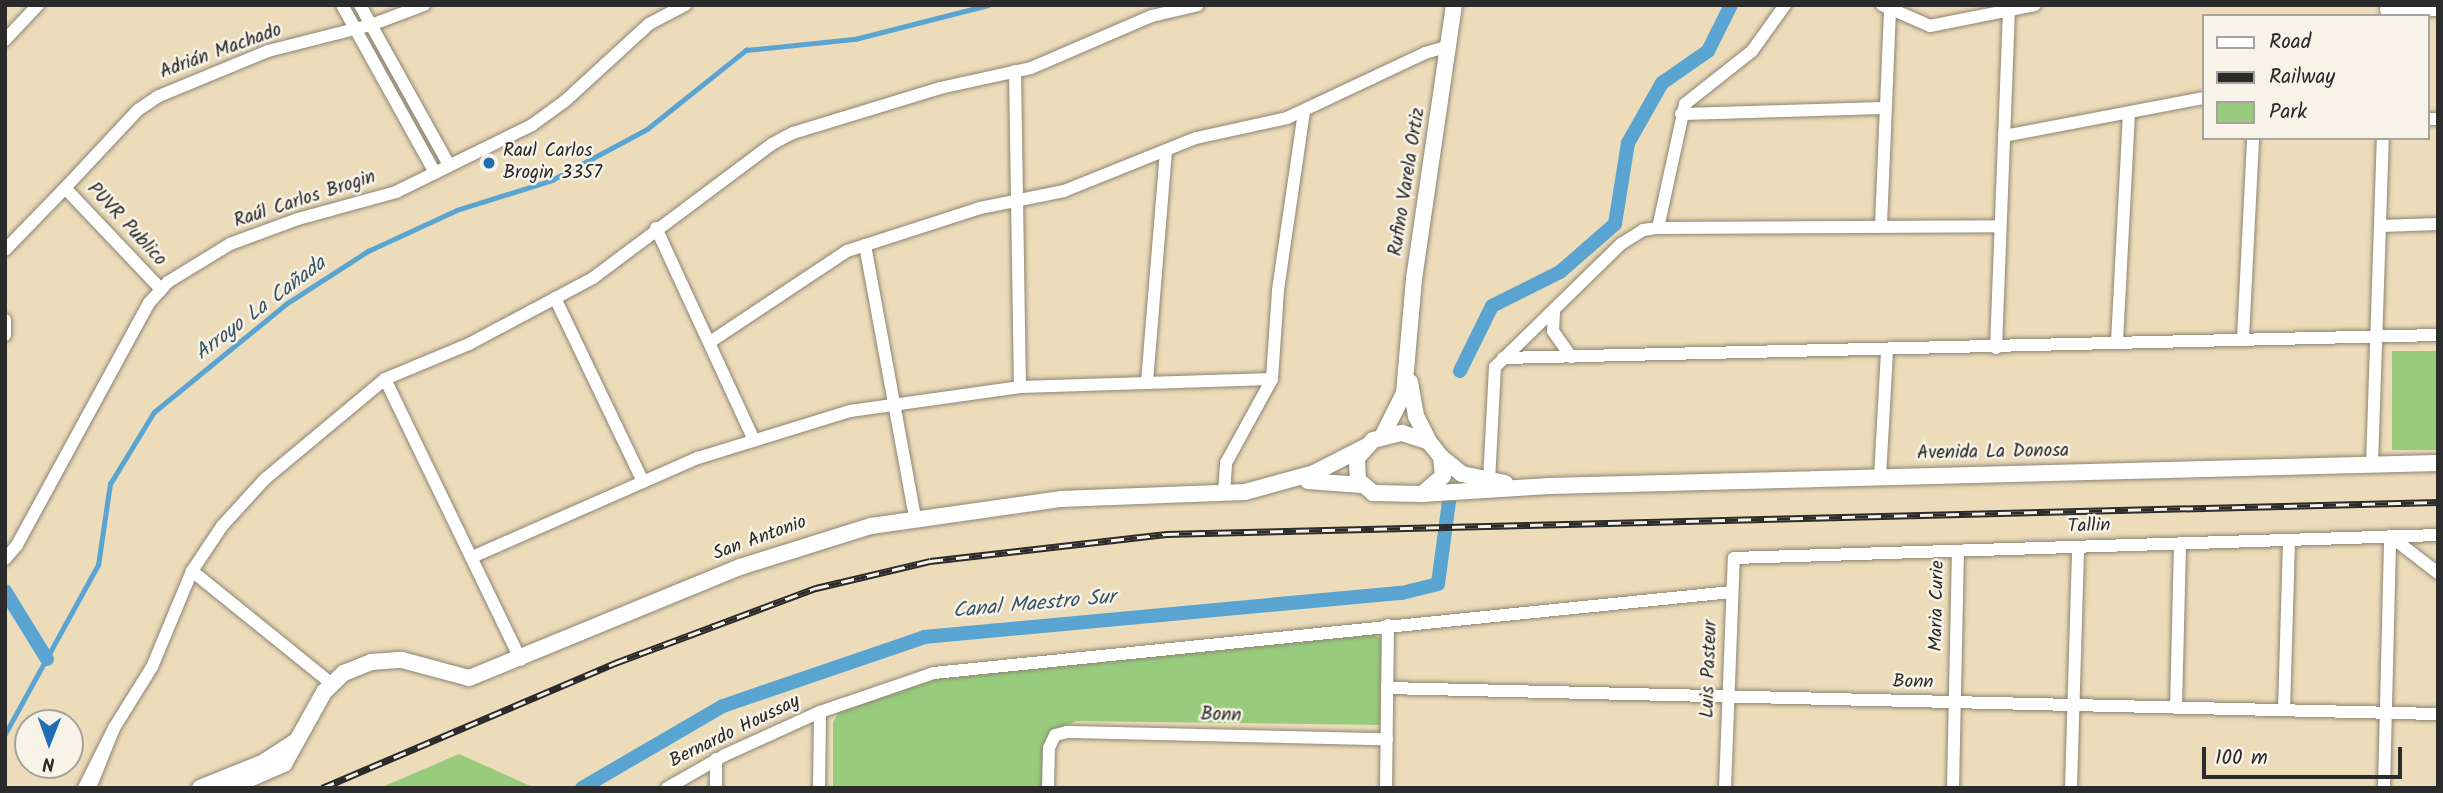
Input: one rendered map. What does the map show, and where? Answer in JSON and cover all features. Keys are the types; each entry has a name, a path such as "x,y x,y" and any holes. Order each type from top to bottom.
{"main road":[{"name":"Rufino Varela Ortiz","path":"1383,435 1399,407 1408,365 1414,279 1454,5"},
{"name":"Rufino Varela Ortiz","path":"1408,365 1416,416 1429,442"},
{"path":"1414,434 1429,442 1441,457 1444,469 1440,482 1422,494 1387,496 1362,485 1355,470 1365,447 1383,435 1414,434"},
{"name":"San Antonio","path":"1288,483 1365,447"},
{"name":"Avenida La Donosa","path":"1441,457 1462,474 1489,481 1549,486"},
{"name":"Avenida La Donosa","path":"1422,494 1549,486 2438,463"},
{"name":"San Antonio","path":"332,684 371,662 402,660 469,678 521,660 750,563 823,539 915,518 1060,499 1224,493 1329,480 1362,485"},
{"path":"229,788 284,764 332,684"},
{"path":"200,788 272,758 301,737"}],"street":[{"path":"5,40 38,5"},
{"path":"342,5 435,173"},
{"path":"360,5 449,165"},
{"name":"Adrián Machado","path":"65,188 138,110 159,96 268,51 371,25 424,5"},
{"name":"Raúl Carlos Brogin","path":"5,558 161,289 198,260 230,244 298,219 396,192 550,114 649,24 685,5"},
{"path":"84,788 114,728 152,667 192,571 256,487 385,379 469,344 609,267 656,228 793,133 940,88 1059,58 1152,16 1198,5"},
{"path":"1658,228 1681,114 1692,95 1752,51 1785,5"},
{"path":"1881,225 1886,8 1930,26 2035,5"},
{"path":"2386,10 2438,10"},
{"path":"1996,348 2009,11"},
{"path":"710,342 833,258 980,208 1019,204 1104,177 1196,138 1304,112 1424,52 1450,46"},
{"path":"1015,71 1020,387"},
{"path":"2004,136 2202,98"},
{"path":"1681,114 1885,108"},
{"path":"1224,493 1226,463 1272,379 1278,290 1304,112"},
{"path":"2117,342 2129,113"},
{"path":"2243,338 2253,140"},
{"path":"2372,465 2383,140"},
{"path":"1147,382 1166,151"},
{"name":"PUVR Publico","path":"5,250 65,188 161,289"},
{"path":"1489,481 1492,376 1503,358 1554,312 1621,244 1643,230 1881,225 1999,226"},
{"path":"2381,226 2438,225"},
{"path":"656,228 754,440"},
{"path":"866,245 915,518"},
{"path":"555,298 643,482"},
{"path":"1554,312 1553,331 1570,357"},
{"path":"5,320 5,335"},
{"path":"1503,358 1887,351 2243,338 2438,335"},
{"path":"1880,477 1887,351"},
{"path":"385,379 521,660"},
{"path":"472,557 643,482 754,440 850,411 1020,387 1272,379"},
{"name":"Tallin","path":"1741,557 2438,535"},
{"path":"2390,536 2438,573"},
{"path":"2384,788 2390,536"},
{"path":"2284,710 2289,540"},
{"path":"2176,708 2180,543"},
{"path":"2071,788 2078,547"},
{"name":"Maria Curie","path":"1953,788 1958,551"},
{"name":"Luis Pasteur","path":"1725,788 1731,564 1741,557"},
{"path":"192,571 332,684"},
{"name":"Bernardo Houssay","path":"667,788 716,760 820,712 934,673 1731,592"},
{"path":"1386,788 1388,625"},
{"name":"Bonn","path":"1387,688 1728,699 2438,714"},
{"path":"819,788 820,712"},
{"path":"90,788 114,728"},
{"name":"Bonn","path":"1048,788 1049,748 1055,736 1074,731 1387,739"},
{"path":"716,760 716,788"}],"green space":[{"path":"2392,351 2438,351 2438,450 2392,450"},
{"path":"1373,634 1381,639 1380,725 1076,721 1058,730 1044,788 833,788 833,722 840,709 935,679"},
{"path":"459,754 535,788 380,788"}],"waterway":[{"name":"Arroyo La Cañada","path":"5,734 98,565 110,484 154,412 286,304 368,251 457,210 552,180 647,129 746,50 855,39 988,5"},
{"name":"Canal Maestro Sur","path":"1460,371 1492,306 1560,272 1615,224 1628,143 1662,83 1708,51 1731,5"},
{"name":"Canal Maestro Sur","path":"582,788 723,706 924,637 1402,593 1438,584 1449,502"},
{"path":"5,591 47,659"}],"railway":[{"path":"322,788 615,663 816,588 930,561 1166,534 2438,502"}],"place":[{"name":"Raul Carlos Brogin 3357","path":"489,163"}]}
